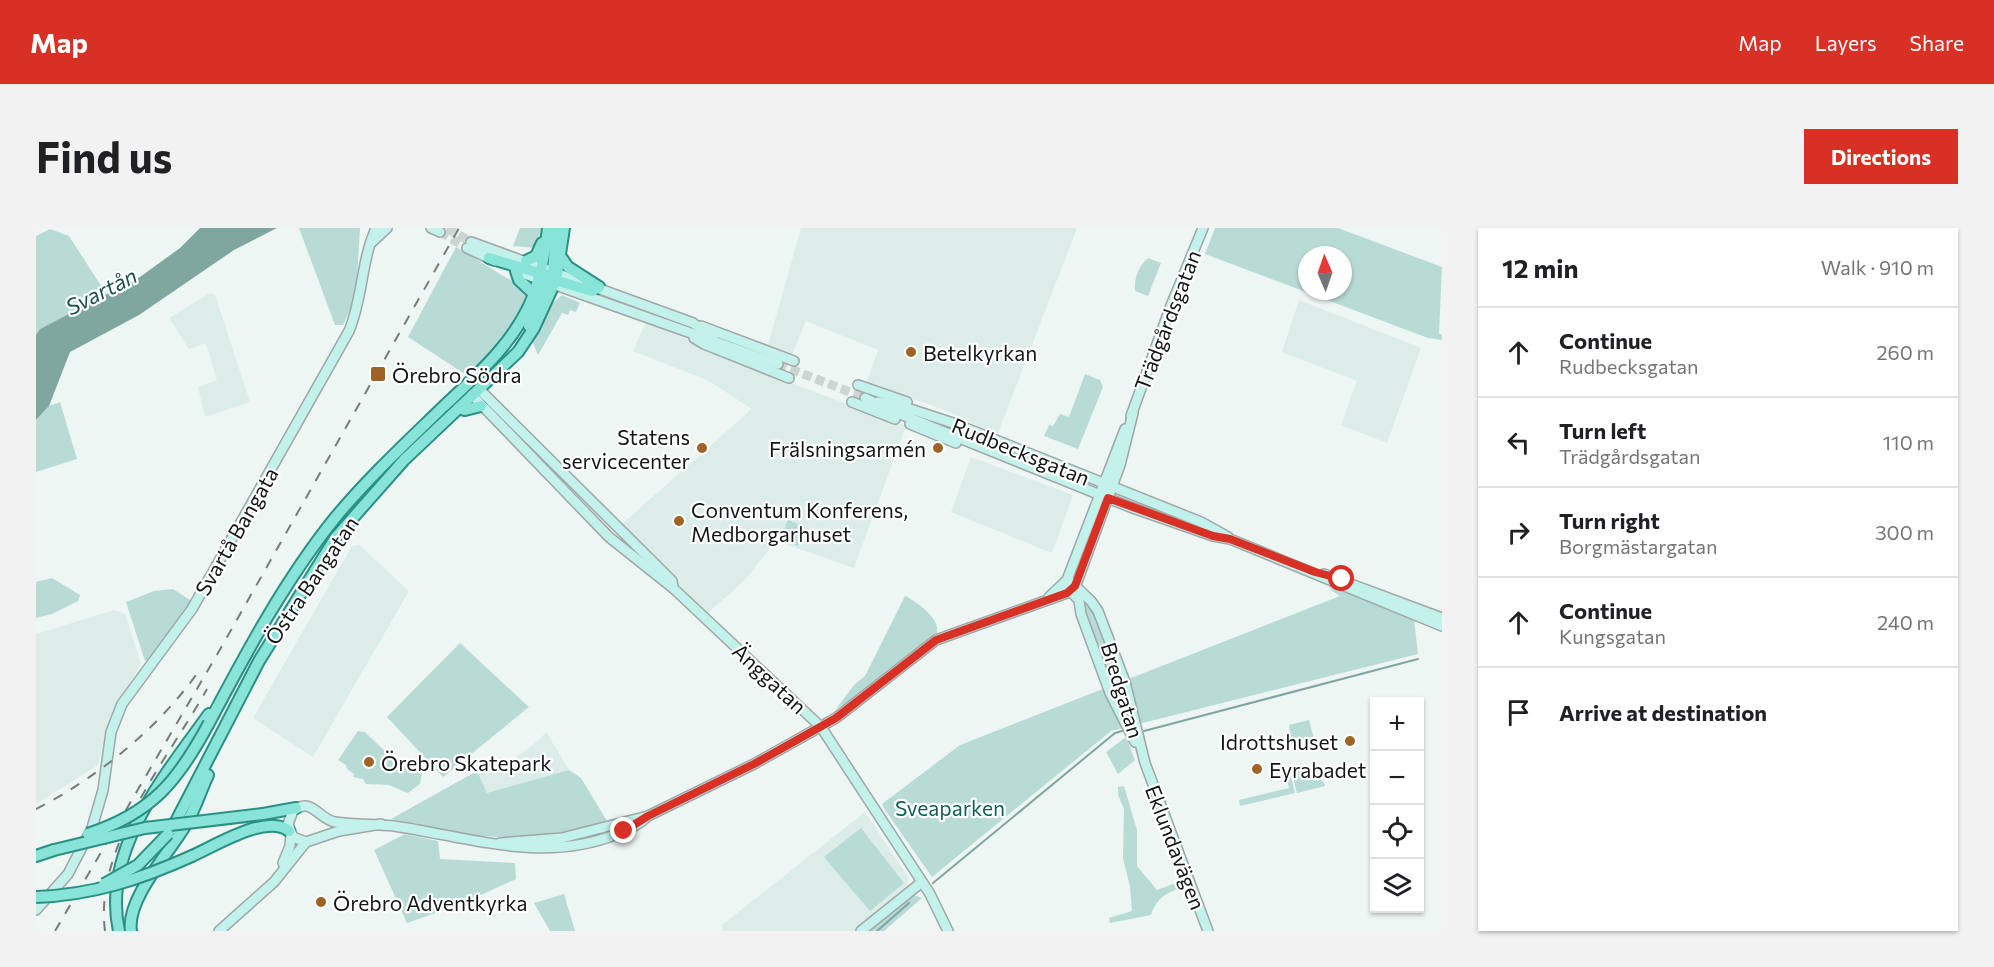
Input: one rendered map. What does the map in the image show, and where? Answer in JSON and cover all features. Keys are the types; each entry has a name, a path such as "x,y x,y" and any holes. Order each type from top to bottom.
{"main road":[{"name":"Svartå Bangata","path":"36,910 68,874 92,828 103,790 111,732 122,704 192,609 332,363 355,316 370,244 376,228"},
{"path":"370,244 387,228"},
{"path":"526,261 540,251 547,228"},
{"name":"Östra Bangatan","path":"54,850 134,814 158,798 185,766 280,598 323,534 389,459 527,340 542,316 549,276 547,228"},
{"path":"549,276 556,228"},
{"name":"Östra Bangatan","path":"36,895 71,891 113,880 149,856 168,834 276,631 336,537 388,476 459,408 472,387 509,340 534,294 549,276 561,256 564,228"},
{"name":"Trädgårdsgatan","path":"1104,496 1126,448 1133,413 1170,308 1203,228"},
{"path":"549,276 516,271 469,245 526,261 549,276 690,335 704,344 789,378"},
{"path":"561,256 568,267 598,287 794,361"},
{"path":"489,258 592,291 598,287"},
{"path":"516,271 519,280 534,294"},
{"path":"644,317 648,306"},
{"path":"693,323 714,339"},
{"path":"690,335 714,339 778,364"},
{"path":"858,386 927,409 937,417"},
{"name":"Änggatan","path":"472,387 481,406 609,537 673,588 821,727 922,882 948,931"},
{"name":"Änggatan","path":"472,387 667,576 672,581 673,588"},
{"name":"Rudbecksgatan","path":"865,398 1104,496 1213,536 1230,539"},
{"path":"852,402 978,451 988,450"},
{"name":"Rudbecksgatan","path":"875,402 898,405 937,417 1108,487 1202,522 1230,539 1442,626"},
{"path":"459,408 465,410 481,406"},
{"path":"36,856 146,828 310,806 336,822 381,824 500,843 562,838 648,816 754,764 821,727 936,640 1045,601 1070,585 1104,496"},
{"name":"Rudbecksgatan","path":"1315,572 1336,576 1442,618"},
{"path":"1070,585 1082,598"},
{"name":"Bredgatan","path":"1082,598 1081,614 1110,693 1144,759"},
{"name":"Bredgatan","path":"1082,598 1098,611 1125,682 1144,759"},
{"path":"118,931 118,881 132,834 166,775 233,682"},
{"path":"131,931 132,914 140,895 192,814 226,724"},
{"name":"Eklundavägen","path":"1144,759 1208,931"},
{"path":"219,931 269,885 288,860 295,839 288,821 296,808"},
{"path":"317,838 324,826 321,814"},
{"path":"36,895 106,889 266,825 280,824 295,839 317,838 339,831 381,824"},
{"path":"861,931 922,882"}],"shaded area":[{"path":"200,228 277,228 234,250 139,315 70,352 49,406 36,420 36,335 40,329 140,277 180,248"},
{"path":"801,228 1077,228 997,436 954,414 867,381 878,350 806,321 792,355 768,345"},
{"path":"210,293 215,295 250,402 205,417 198,387 217,380 206,343 189,349 169,318"},
{"path":"1299,300 1421,348 1387,443 1341,425 1357,381 1282,352"},
{"path":"646,322 783,380 906,426 854,568 776,541 745,580 707,614 622,524 752,409 709,381 633,351"},
{"path":"971,457 1073,495 1052,553 951,512"},
{"path":"359,545 409,591 313,757 253,718 352,546"},
{"path":"114,610 125,614 141,664 109,718 98,765 36,804 36,634"},
{"path":"546,732 569,770 487,793 477,771 500,757 506,765"},
{"path":"865,812 909,878 907,885 857,931 723,931 722,925"}],"green space":[{"path":"299,228 360,228 356,297 343,325 335,325"},
{"path":"520,228 541,228 537,248 513,246"},
{"path":"1215,228 1338,228 1442,267 1439,334 1442,334 1442,340 1428,338 1327,300 1352,300 1352,246 1298,246 1298,289 1205,254"},
{"path":"50,229 69,236 107,295 40,329 36,335 36,236"},
{"path":"456,247 528,291 509,331 468,376 408,337"},
{"path":"1148,258 1161,263 1148,296 1135,291 1135,286 1139,269"},
{"path":"562,295 580,303 576,312 570,310 568,315 562,313 538,355 532,341 554,302"},
{"path":"1085,374 1100,380 1103,387 1078,449 1044,436 1049,425 1053,426 1060,414 1069,417"},
{"path":"60,402 77,459 36,472 36,420 49,406"},
{"path":"788,520 805,527 798,546 780,539"},
{"path":"52,578 80,595 78,601 52,614 36,618 36,582"},
{"name":"Sveaparken","path":"1327,583 1346,593 1349,592 1414,619 1418,654 1111,731 932,877 885,810 882,804 960,745 1340,596 1332,591"},
{"path":"173,589 190,600 191,605 150,660 145,661 126,602 154,591"},
{"path":"905,596 932,616 937,633 857,696 836,709 854,685 865,676"},
{"path":"1085,600 1093,607 1118,672 1109,676 1083,614"},
{"path":"460,643 529,707 443,777 387,717"},
{"path":"1309,720 1314,739 1291,745 1289,725"},
{"name":"Örebro Skatepark","path":"358,731 365,732 398,764 422,772 420,784 408,793 389,785 366,784 363,779 353,777 354,774 338,760"},
{"path":"1126,737 1135,760 1118,774 1106,752"},
{"path":"1294,765 1324,782 1325,786 1297,793 1290,766"},
{"path":"569,770 581,778 607,821 569,834 519,838 455,832 391,819 477,771 487,793"},
{"path":"1290,773 1295,793 1240,806 1239,800 1289,788 1286,774"},
{"path":"1124,786 1137,830 1137,866 1157,890 1181,881 1183,887 1163,896 1151,915 1110,923 1109,918 1132,911 1130,887 1123,858 1124,809 1118,795 1118,787"},
{"path":"861,828 904,883 870,911 824,857"},
{"path":"405,834 438,841 440,859 515,863 516,879 461,904 407,923 374,850"},
{"path":"564,894 575,931 550,931 534,903"},
{"path":"913,895 922,898 884,931 868,931"}],"waterway":[{"path":"1144,731 1418,659"},
{"path":"933,883 1115,733 1122,731"},
{"path":"877,931 909,903"}],"tunnel":[{"path":"447,228 471,242"},
{"path":"440,232 467,248"},
{"path":"778,364 865,398"}],"railway":[{"path":"55,931 218,653 459,228"},
{"path":"36,809 83,782 127,748 167,710 201,668"},
{"path":"105,931 105,899 111,867 122,836 154,775 207,689"}],"place":[{"name":"Betelkyrkan","path":"911,352"},
{"name":"Örebro Södra","path":"378,374"},
{"name":"Statens servicecenter","path":"702,448"},
{"name":"Frälsningsarmén","path":"938,448"},
{"name":"Conventum Konferens, Medborgarhuset","path":"679,521"},
{"name":"Idrottshuset","path":"1350,741"},
{"name":"Örebro Skatepark","path":"369,762"},
{"name":"Eyrabadet","path":"1257,769"},
{"name":"Örebro Adventkyrka","path":"321,902"}],"route":[{"path":"624,831 636,826 648,816 807,736 836,718 936,640 1061,597 1071,591 1075,586 1108,498 1213,536 1230,539 1315,572 1342,579"}],"water label":[{"name":"Svartån","path":"101,291"}]}
